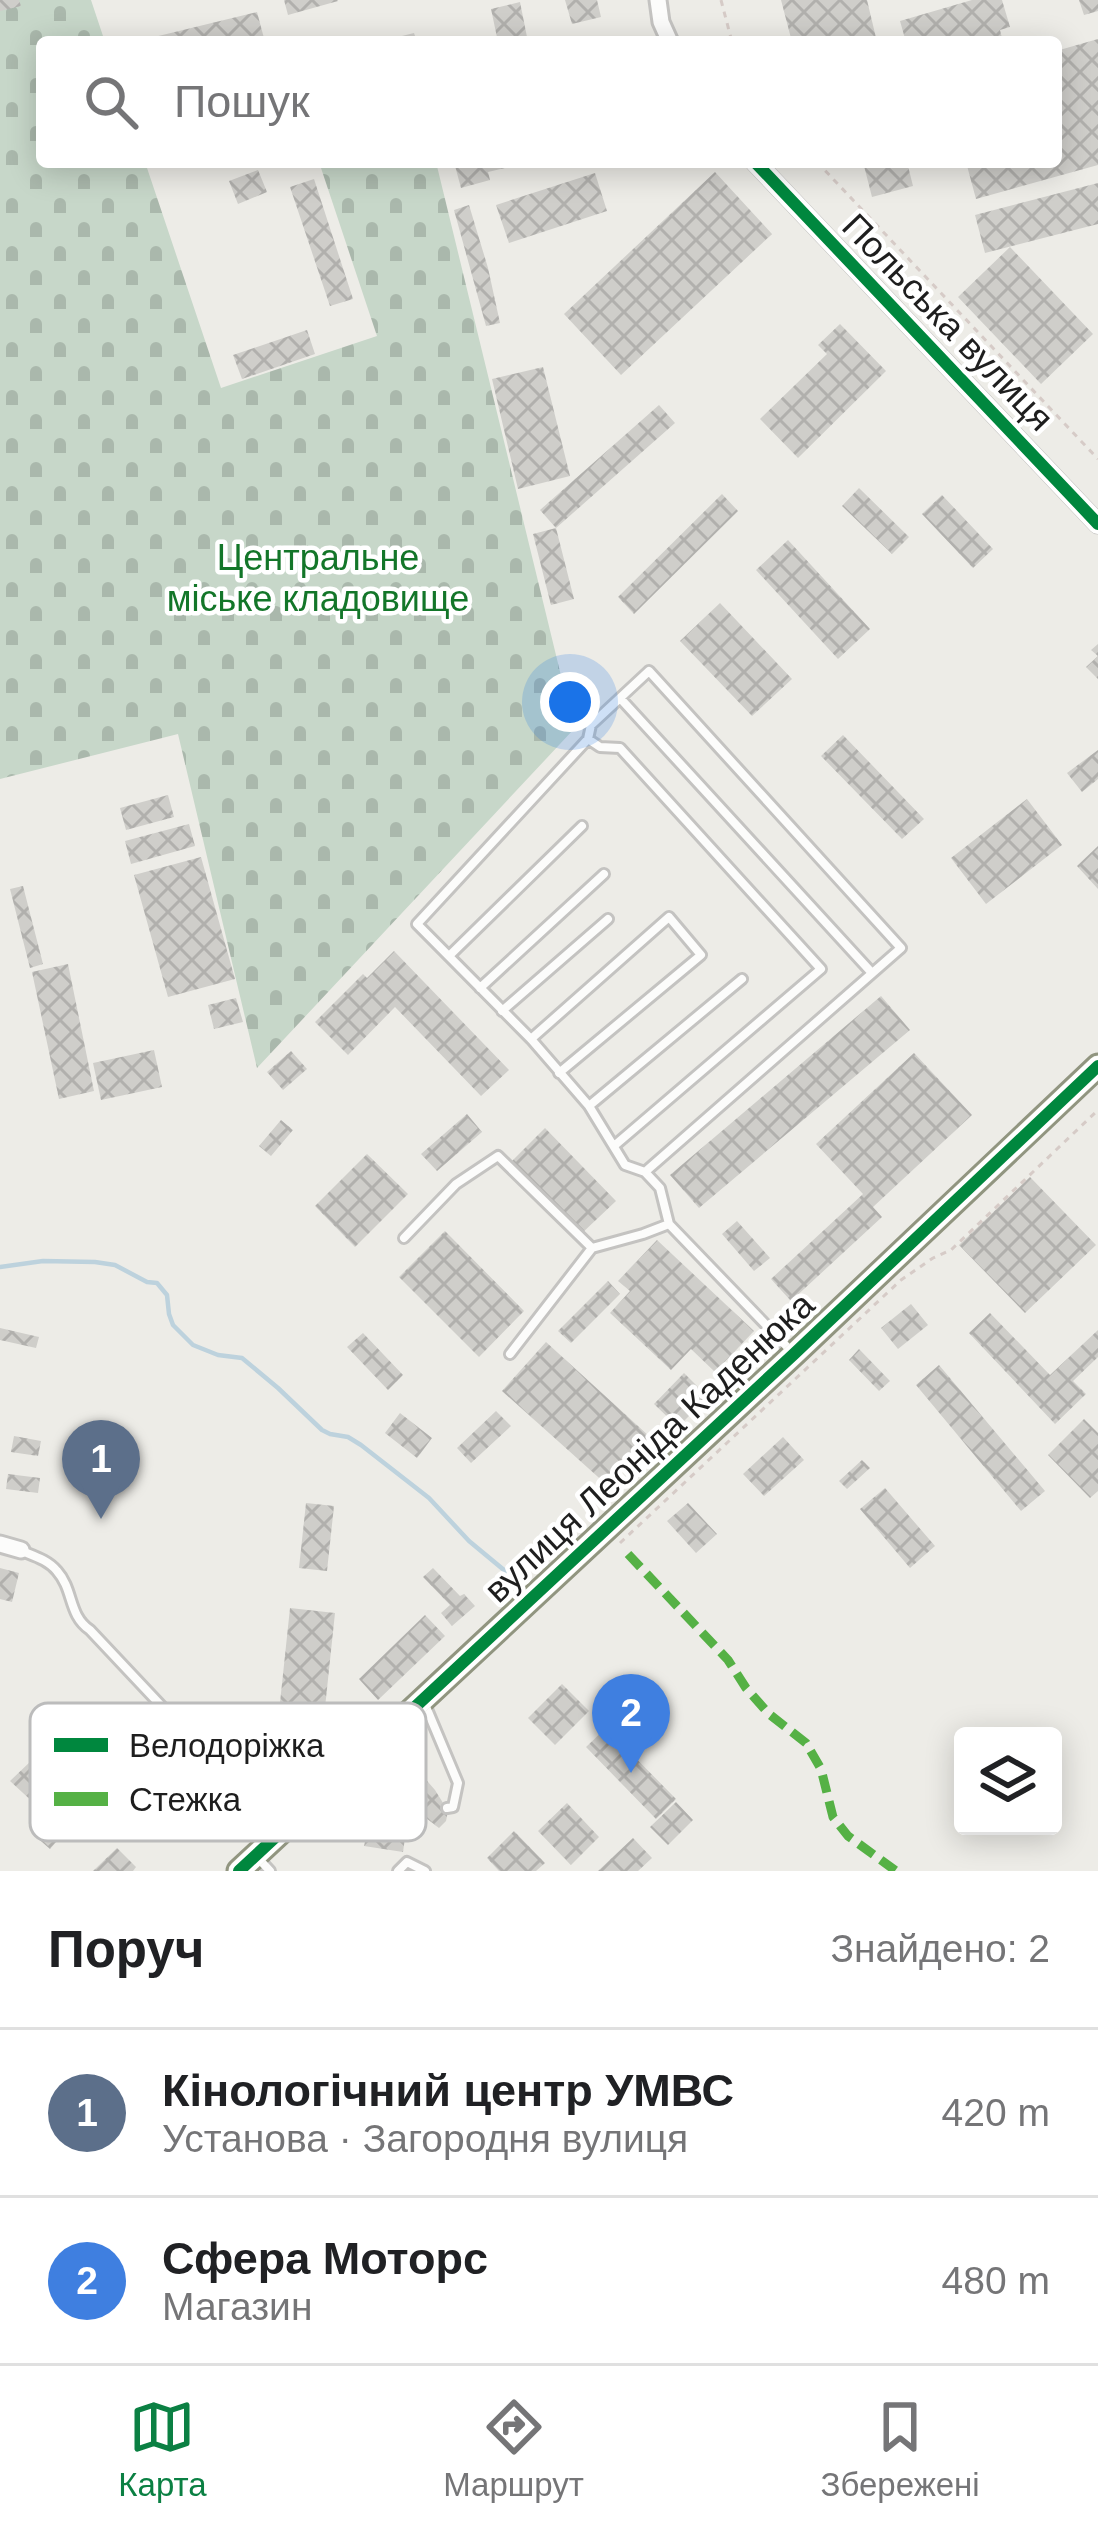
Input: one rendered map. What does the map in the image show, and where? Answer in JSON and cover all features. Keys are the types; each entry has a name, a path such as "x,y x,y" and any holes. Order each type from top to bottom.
{"street":[{"path":"658,0 667,36"},
{"name":"Польська вулиця","path":"760,168 1098,524"},
{"name":"вулиця Леоніда Каденюка","path":"420,1703 1098,1066"},
{"path":"0,1544 21,1550"},
{"name":"вулиця Леоніда Каденюка","path":"255,1866 273,1841"}],"lane":[{"path":"645,1172 901,948 649,671 591,725 588,739 417,924 531,1039 589,1106 625,1165 645,1172 660,1188 669,1224 794,1354"},
{"path":"620,698 872,973"},
{"path":"588,739 600,747 620,748 821,969 614,1146"},
{"path":"449,956 582,826"},
{"path":"480,988 604,874"},
{"path":"531,1039 669,917 701,955 559,1073"},
{"path":"502,1011 608,919"},
{"path":"589,1106 742,979"},
{"path":"404,1238 456,1184 498,1156 592,1248"},
{"path":"510,1354 592,1248 669,1224"},
{"path":"21,1550 57,1571 76,1621 159,1703"},
{"path":"426,1707 458,1783 453,1807 447,1808"},
{"path":"398,1871 406,1862 425,1871"}],"path":[{"path":"721,0 730,36"},
{"path":"823,168 1098,458"},
{"path":"620,1543 902,1280 951,1250 1098,1111"}],"green space":[{"name":"Центральне міське кладовище","path":"0,0 91,0 103,36 36,36 36,168 147,168 221,388 377,336 321,168 437,168 574,729 257,1068 178,734 0,779"}],"building":[{"path":"0,0 19,0 21,6 0,11"},
{"path":"284,0 337,0 338,1 288,15"},
{"path":"565,0 597,0 601,17 572,24"},
{"path":"781,0 867,0 876,36 790,36"},
{"path":"972,0 1002,0 1010,27 1000,30 1002,36 904,36 900,21"},
{"path":"1079,0 1098,0 1098,11 1084,15"},
{"path":"520,2 527,36 497,36 491,9"},
{"path":"257,12 263,36 158,36"},
{"path":"1098,39 1098,165 976,199 968,168 1062,168 1062,49"},
{"path":"456,168 504,168 488,172 490,180 461,188"},
{"path":"865,168 908,168 913,186 872,197"},
{"path":"258,170 267,192 238,204 229,181"},
{"path":"715,172 772,234 621,375 564,314"},
{"path":"595,173 607,211 509,243 496,205"},
{"path":"314,179 353,299 330,306 290,187"},
{"path":"1098,183 1098,224 985,253 975,215"},
{"path":"469,205 500,323 486,326 454,210"},
{"path":"1010,247 1093,334 1041,384 958,297"},
{"path":"840,324 886,371 798,458 760,419 827,354 818,345"},
{"path":"307,330 315,354 242,379 233,355"},
{"path":"543,367 570,476 518,489 492,379"},
{"path":"659,405 675,423 556,528 540,510"},
{"path":"859,488 909,537 892,554 842,506"},
{"path":"722,494 738,511 634,614 618,597"},
{"path":"942,495 993,549 973,568 922,514"},
{"path":"556,528 574,599 551,605 533,534"},
{"path":"788,540 870,629 838,659 756,570"},
{"path":"720,603 792,679 752,716 680,641"},
{"path":"1098,656 1098,679 1086,667"},
{"path":"843,735 924,819 902,839 821,756"},
{"path":"1098,750 1098,779 1082,792 1067,773"},
{"path":"168,795 174,817 126,830 120,808"},
{"path":"1027,799 1062,845 986,904 951,858"},
{"path":"189,824 195,846 131,864 125,841"},
{"path":"1098,846 1098,889 1077,866"},
{"path":"201,857 235,979 168,997 134,875"},
{"path":"23,886 43,964 30,968 10,889"},
{"path":"394,951 509,1070 481,1096 395,1007 348,1055 315,1022 363,974 367,978"},
{"path":"68,964 94,1091 59,1099 32,972"},
{"path":"881,996 910,1030 699,1208 670,1175"},
{"path":"236,998 243,1022 214,1029 208,1005"},
{"path":"154,1050 162,1087 101,1100 93,1063"},
{"path":"291,1051 307,1069 283,1090 267,1072"},
{"path":"914,1053 972,1115 873,1207 882,1217 791,1301 771,1279 863,1194 816,1144"},
{"path":"467,1114 482,1132 437,1171 421,1154"},
{"path":"281,1120 293,1130 271,1156 259,1146"},
{"path":"545,1128 616,1201 580,1235 510,1163"},
{"path":"367,1154 408,1194 355,1247 315,1206"},
{"path":"1030,1177 1096,1245 1025,1313 959,1245"},
{"path":"737,1221 770,1258 754,1271 722,1234"},
{"path":"445,1231 524,1311 479,1357 399,1277"},
{"path":"657,1240 754,1331 715,1372 691,1349 671,1370 610,1313 630,1291 618,1281"},
{"path":"608,1281 620,1294 571,1343 558,1331"},
{"path":"911,1304 928,1325 898,1349 881,1328"},
{"path":"990,1313 1050,1375 1098,1330 1098,1357 1073,1381 1086,1394 1055,1424 969,1333"},
{"path":"0,1328 39,1337 36,1348 0,1340"},
{"path":"363,1333 403,1375 388,1390 347,1347"},
{"path":"546,1342 650,1437 607,1485 502,1391"},
{"path":"859,1349 890,1381 879,1391 849,1360"},
{"path":"939,1365 1045,1491 1021,1511 916,1385"},
{"path":"684,1373 708,1397 678,1427 654,1404"},
{"path":"496,1411 511,1426 471,1463 457,1448"},
{"path":"400,1413 432,1438 417,1458 385,1433"},
{"path":"1084,1419 1098,1433 1098,1491 1090,1498 1048,1455"},
{"path":"14,1436 41,1441 38,1456 11,1452"},
{"path":"783,1437 804,1460 764,1496 743,1474"},
{"path":"862,1460 870,1468 847,1489 839,1481"},
{"path":"8,1474 40,1478 38,1493 6,1489"},
{"path":"885,1488 935,1546 910,1568 860,1509"},
{"path":"306,1503 334,1506 327,1571 299,1568"},
{"path":"688,1503 717,1534 696,1553 667,1521"},
{"path":"0,1568 19,1573 12,1602 0,1599"},
{"path":"433,1568 475,1606 452,1626 441,1613 450,1605 423,1577"},
{"path":"290,1608 335,1613 325,1703 280,1703"},
{"path":"425,1615 445,1636 378,1700 359,1679"},
{"path":"562,1684 589,1711 555,1745 528,1718"},
{"path":"606,1728 676,1799 656,1819 586,1747"},
{"path":"30,1762 30,1799 10,1781"},
{"path":"426,1780 448,1811 439,1828 426,1818"},
{"path":"676,1802 693,1820 668,1845 650,1827"},
{"path":"567,1803 599,1837 571,1865 538,1831"},
{"path":"514,1831 545,1863 536,1871 499,1871 487,1858"},
{"path":"633,1838 652,1858 638,1871 598,1871"},
{"path":"365,1841 405,1841 403,1852 364,1846"},
{"path":"117,1848 136,1867 133,1871 93,1871"}],"waterway":[{"path":"0,1267 43,1261 95,1262 157,1283 167,1295 173,1325 193,1345 242,1358 322,1430 361,1445 429,1498 469,1541 516,1580"}],"marked path":[{"path":"628,1554 728,1660 769,1714 806,1743 821,1769 833,1817 848,1836 896,1871"}],"cycle path":[{"path":"761,168 1098,524"},
{"path":"419,1703 1098,1066"},
{"path":"239,1871 271,1841"}],"place":[{"name":"Кінологічний центр УМВС","path":"101,1519"},
{"name":"Сфера Моторс","path":"631,1773"}]}
